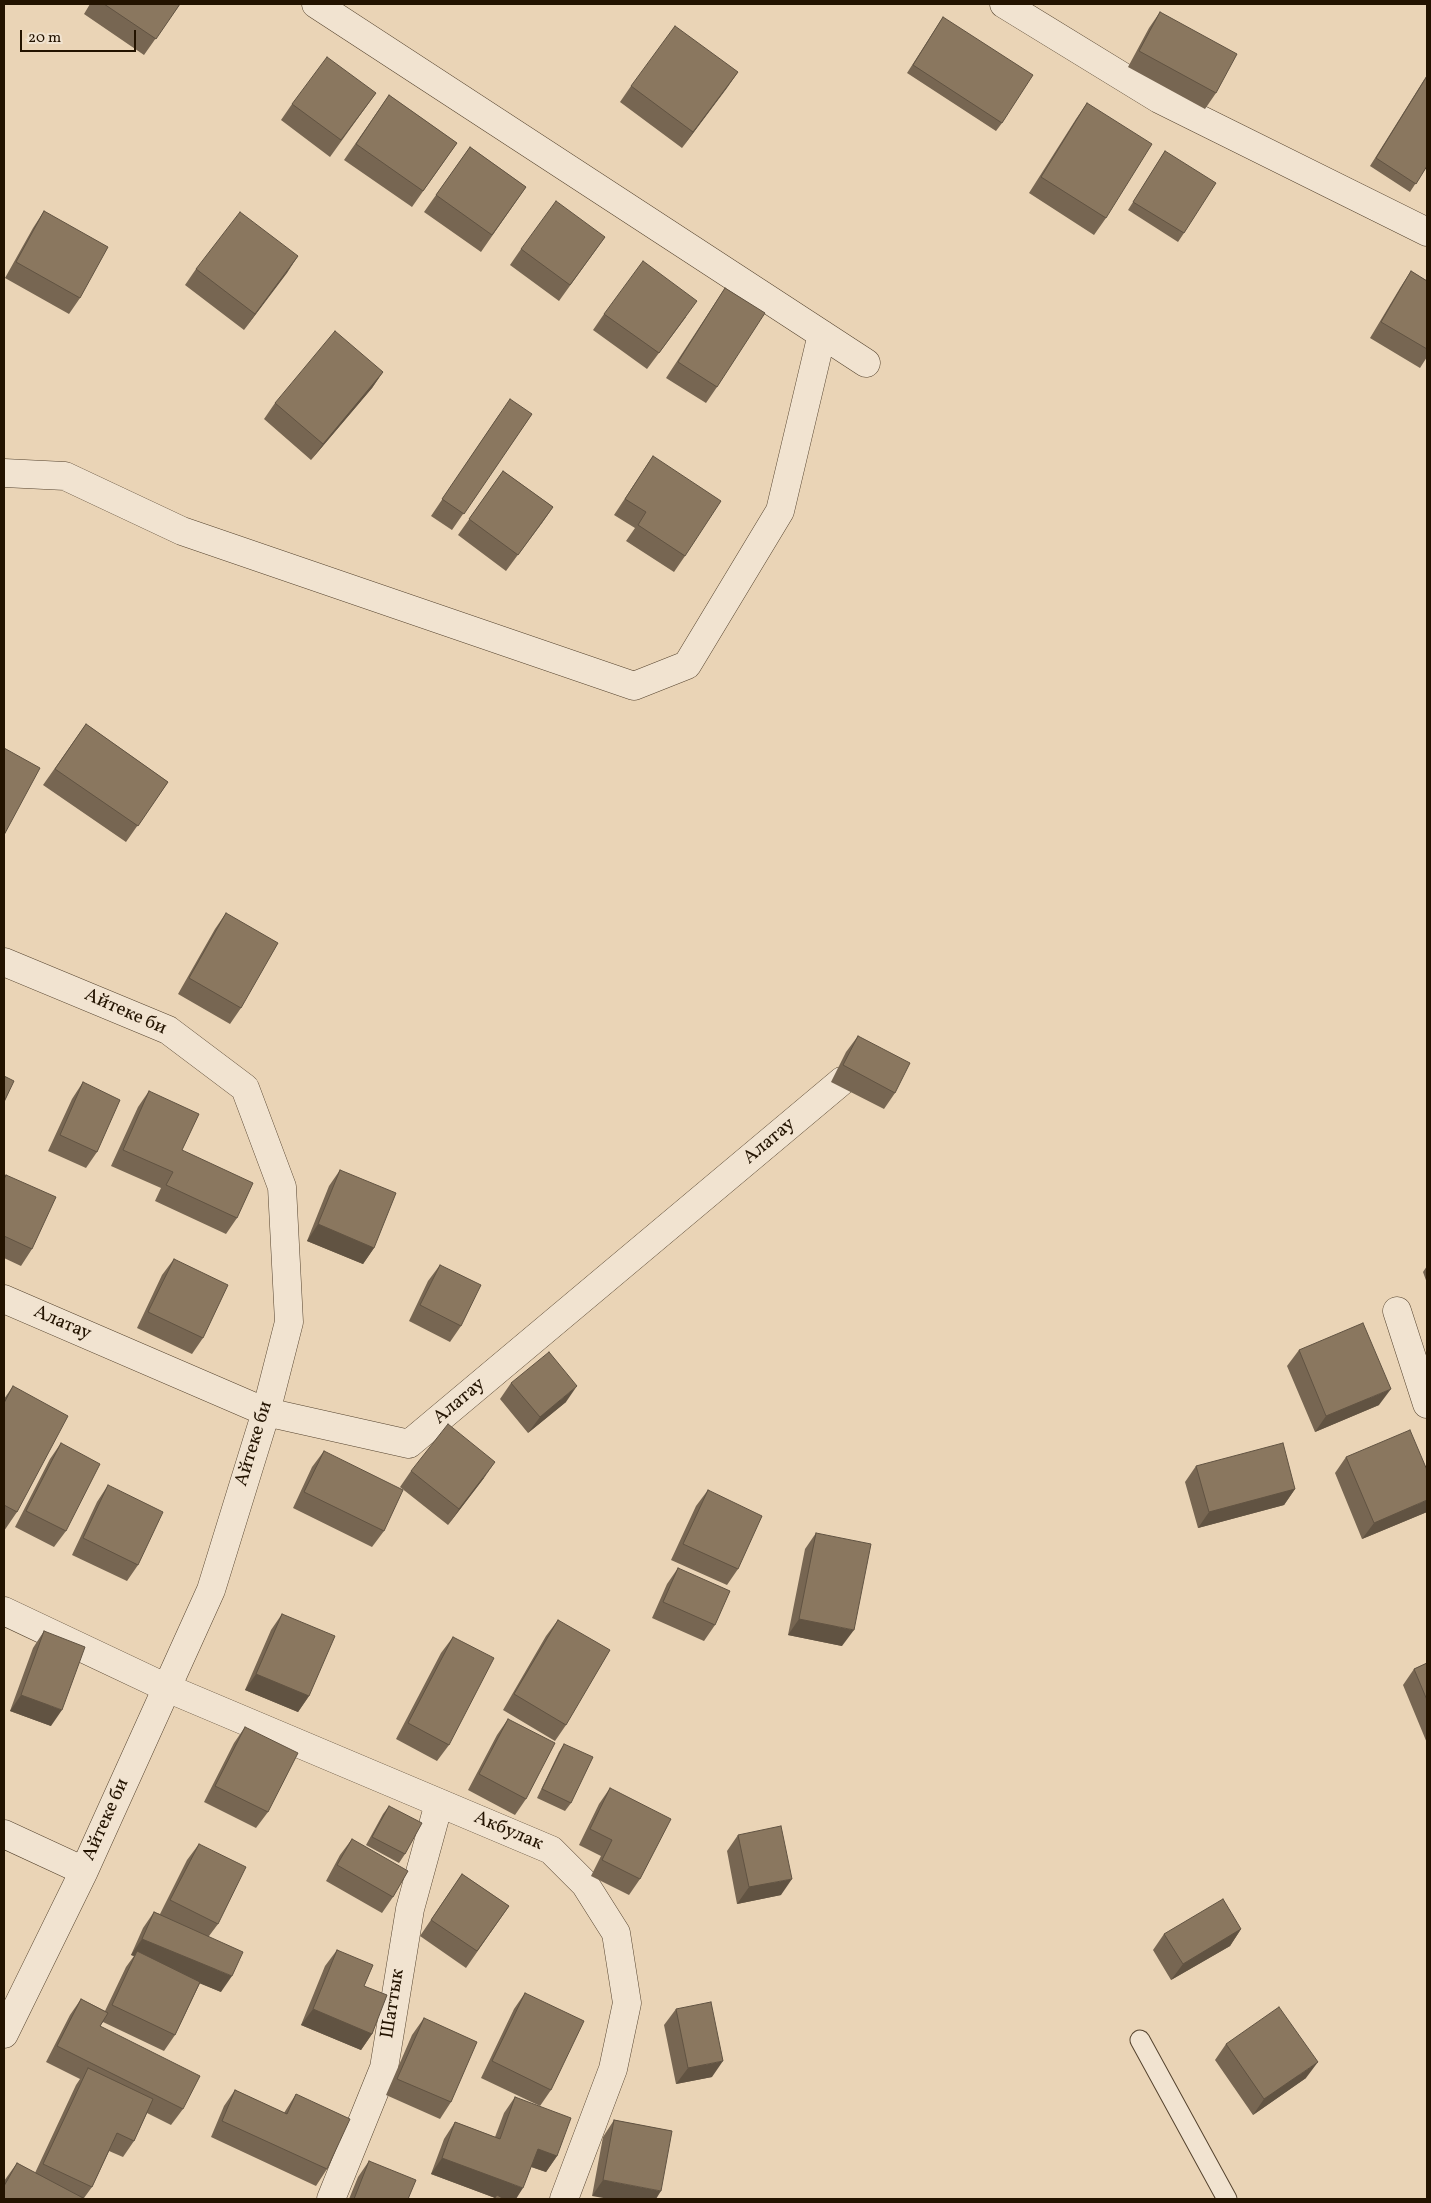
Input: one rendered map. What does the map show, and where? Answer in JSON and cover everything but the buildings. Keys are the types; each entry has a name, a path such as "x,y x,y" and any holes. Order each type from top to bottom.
{"street":[{"path":"316,4 866,363"},
{"path":"1004,4 1160,99 1427,232"},
{"path":"4,473 65,476 182,531 634,686 687,665 780,511 822,334"},
{"name":"Айтеке би","path":"4,962 168,1030 245,1088 282,1188 289,1322 266,1412 211,1590 84,1872 4,2034"},
{"name":"Алатау","path":"4,1299 266,1412 410,1444 842,1081"},
{"path":"1397,1311 1427,1404"},
{"name":"Акбулак","path":"4,1611 167,1688 551,1850 585,1884 616,1933 627,2003 613,2069 564,2199"},
{"name":"Шаттык","path":"331,2199 384,2068 410,1908 439,1803"},
{"path":"4,1834 84,1872"}],"lane":[{"path":"1140,2040 1227,2199"}]}
